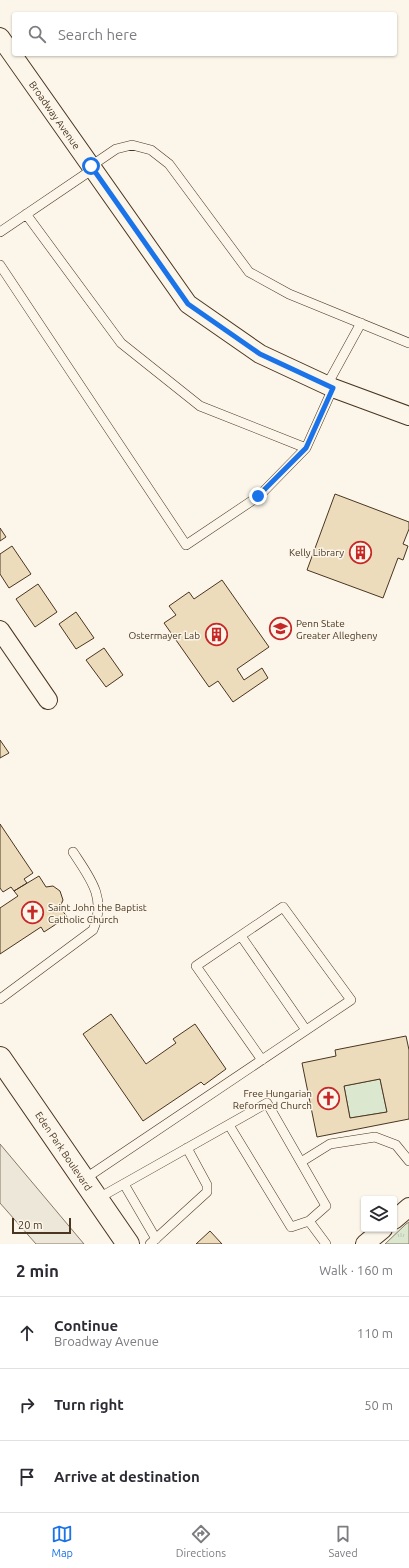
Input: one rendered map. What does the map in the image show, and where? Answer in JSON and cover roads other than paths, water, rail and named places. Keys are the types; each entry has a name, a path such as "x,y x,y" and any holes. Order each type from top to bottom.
{"main road":[{"name":"Eden Park Boulevard","path":"0,1058 128,1244"}],"street":[{"name":"Broadway Avenue","path":"0,37 12,54"},
{"name":"Broadway Avenue","path":"13,56 188,304 260,354 330,386 409,416"},
{"path":"0,630 48,700"},
{"path":"397,1217 409,1207"},
{"path":"365,1244 379,1232"}],"lane":[{"path":"0,232 116,149 132,145 151,150 169,164 248,272 289,294 409,343"},
{"path":"26,214 121,343 200,406 306,448"},
{"path":"0,265 186,545 258,496 306,448 330,386 361,323"},
{"path":"0,999 92,930 97,921 97,895 94,886 73,852"},
{"path":"83,1180 262,1060 306,1030 351,1000 283,907 196,966 262,1060"},
{"path":"241,936 306,1030"},
{"path":"97,1199 267,1102 326,1206 309,1221 291,1227 229,1124"},
{"path":"301,1162 330,1144 375,1137 396,1145 409,1161"},
{"path":"124,1184 153,1241 206,1192 207,1185 187,1148"},
{"path":"309,1221 326,1244"}],"place":[{"name":"Kelly Library","path":"360,552"},
{"name":"Penn State Greater Allegheny","path":"280,629"},
{"name":"Ostermayer Lab","path":"216,635"},
{"name":"Saint John the Baptist Catholic Church","path":"32,913"},
{"name":"Free Hungarian Reformed Church","path":"328,1099"}]}
